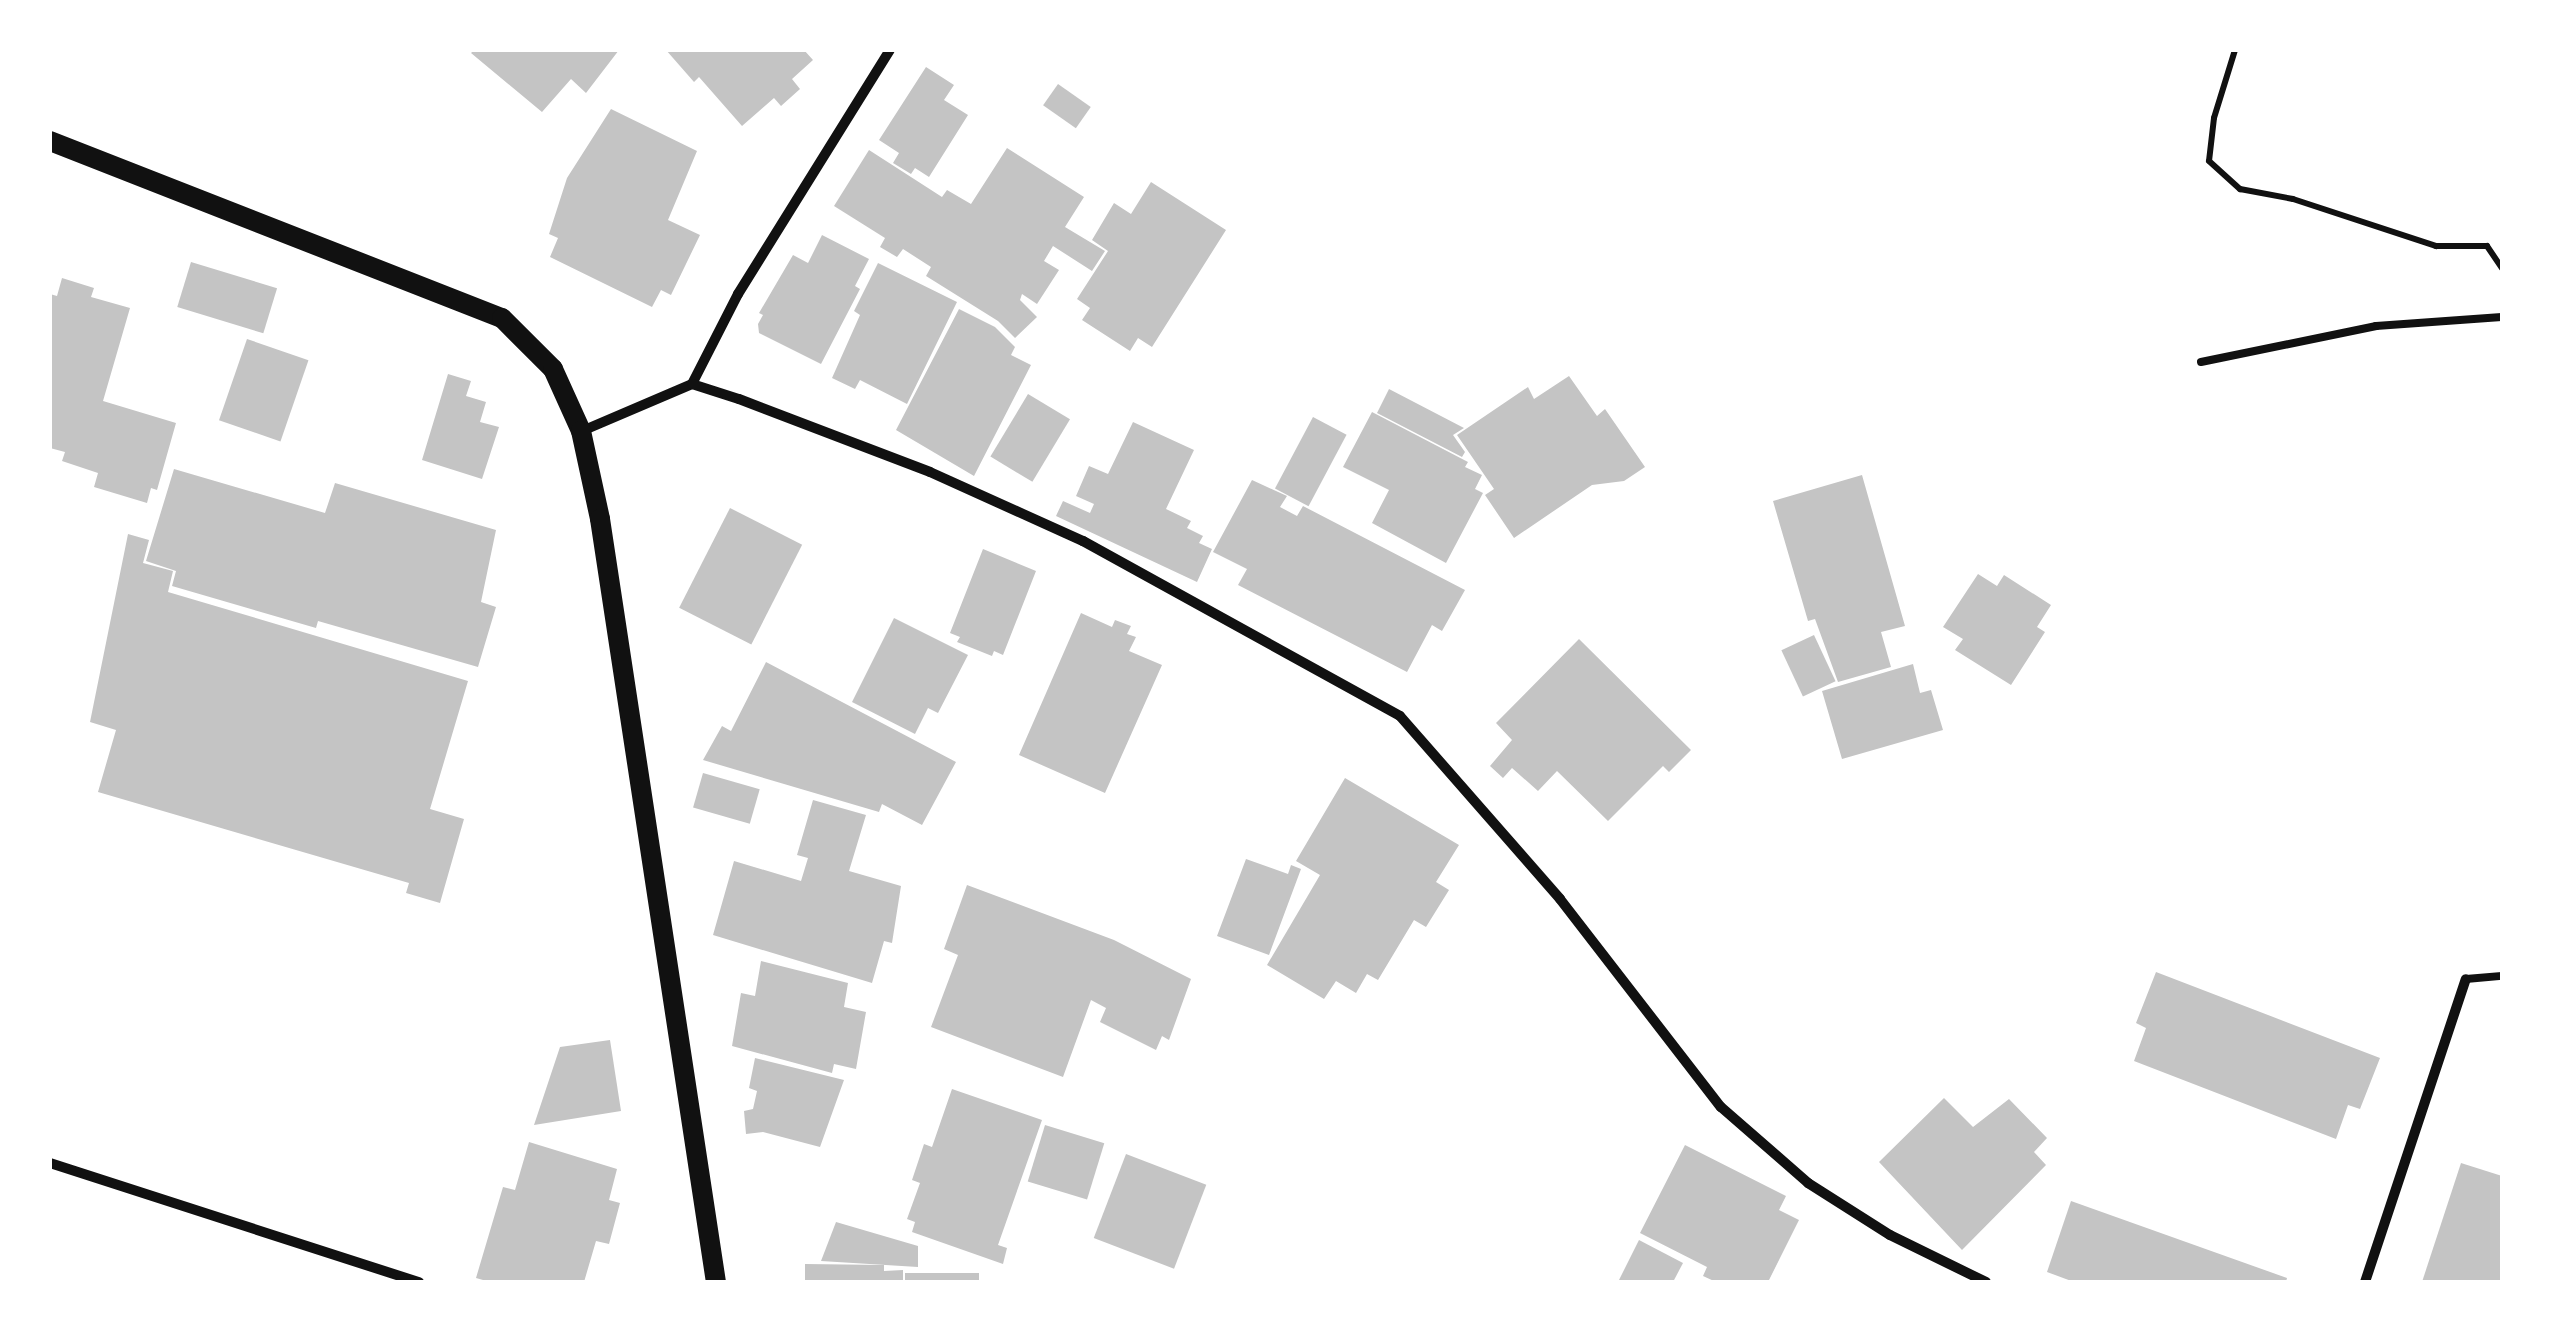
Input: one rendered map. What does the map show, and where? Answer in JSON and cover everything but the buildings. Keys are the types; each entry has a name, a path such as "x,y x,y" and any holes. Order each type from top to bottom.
{"main road":[{"path":"50,141 502,318 554,369 581,432 600,519 716,1282"}],"street":[{"path":"581,432 692,384 738,294 890,50"},
{"path":"692,384 930,472 1083,541 1400,716 1560,899 1721,1107 1808,1183 1890,1235 1986,1282"},
{"path":"2366,1282 2466,979"},
{"path":"50,1163 420,1282"}],"lane":[{"path":"2202,362 2376,326 2502,316"},
{"path":"2466,979 2502,976"}],"path":[{"path":"2235,50 2214,118 2209,161 2240,189 2294,199 2436,246 2487,246 2502,268"}]}
